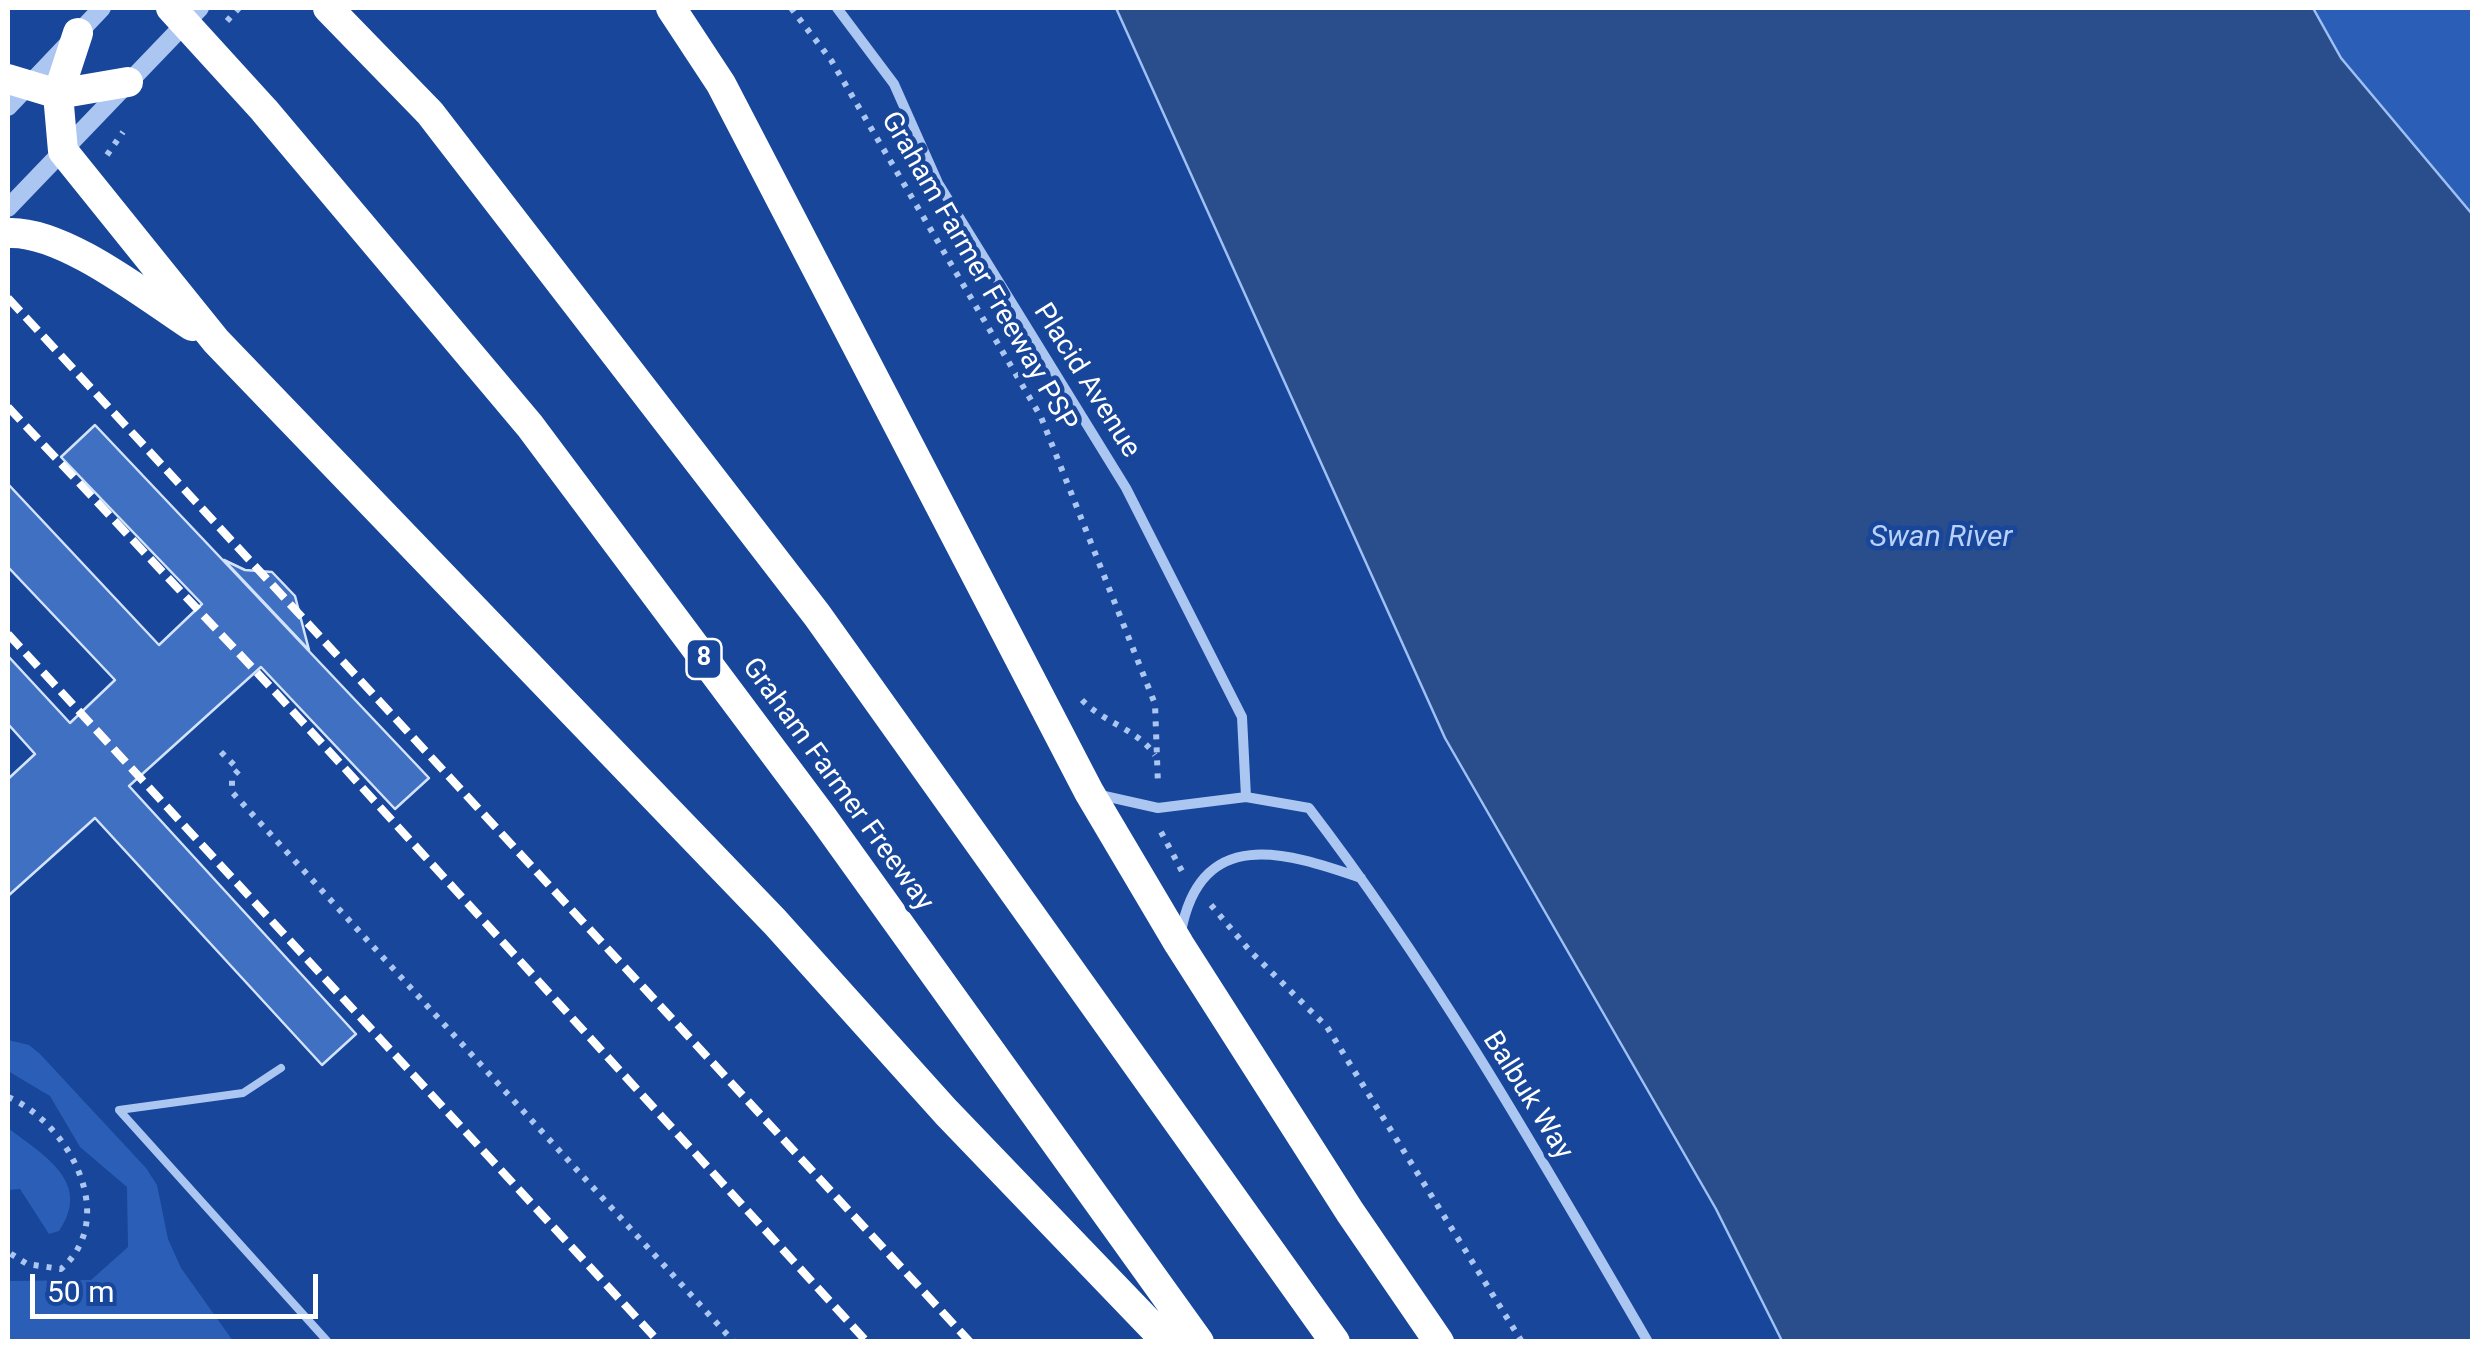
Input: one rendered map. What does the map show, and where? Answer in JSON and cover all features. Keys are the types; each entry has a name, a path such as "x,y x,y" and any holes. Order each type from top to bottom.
{"highway":[{"name":"Graham Farmer Freeway","path":"171,8 264,110 530,426 824,818 1200,1342"},
{"path":"328,8 430,113 818,615 1335,1342"},
{"path":"671,8 721,84 1089,792 1179,944 1439,1342"},
{"path":"78,32 58,94 63,151 216,341 775,922 946,1112 1167,1342"},
{"path":"14,91 58,94 128,82"},
{"path":"8,234 20,232 56,244 216,341"}],"street":[{"path":"14,91 102,8"},
{"path":"8,208 200,8"},
{"name":"Placid Avenue","path":"837,8 894,84 938,183 1126,488 1242,718 1246,797"},
{"name":"Balbuk Way","path":"1089,792 1158,808 1246,797 1309,808 1362,878 1535,1148 1648,1342"},
{"path":"1179,944 1185,912 1196,889 1229,858 1256,851 1297,856 1362,878"}],"lane":[{"path":"281,1068 243,1093 118,1110 328,1342"}],"path":[{"name":"Graham Farmer Freeway PSP","path":"791,8 830,60 1041,417 1155,704 1161,837 1179,870 1250,951 1327,1027 1522,1342"},
{"path":"221,752 239,770 232,777 232,792 734,1342"},
{"path":"8,1097 53,1126 79,1172 88,1214 82,1251 61,1269 26,1264 8,1252"}],"shaded area":[{"path":"2313,8 2472,8 2472,214 2341,58"},
{"path":"8,1040 29,1045 40,1054 146,1168 157,1185 168,1239 181,1268 233,1341 8,1341 8,1281 91,1280 128,1247 127,1187 80,1147 50,1096 8,1071"},
{"path":"8,1128 48,1160 67,1184 68,1214 59,1231 49,1234 20,1189 8,1190"}],"water":[{"name":"Swan River","path":"1116,8 2313,8 2341,58 2472,214 2472,1341 1782,1341 1716,1209 1445,738"}],"building":[{"path":"95,425 429,778 395,809 261,667 129,786 356,1034 322,1065 95,818 8,896 8,779 35,754 8,724 8,656 70,723 115,680 8,567 8,484 159,645 202,604 61,457"},
{"path":"224,560 245,570 272,572 295,596 309,650"}],"railway":[{"path":"8,298 970,1342"},
{"path":"8,407 277,694 867,1342"},
{"path":"8,634 659,1342"}]}
